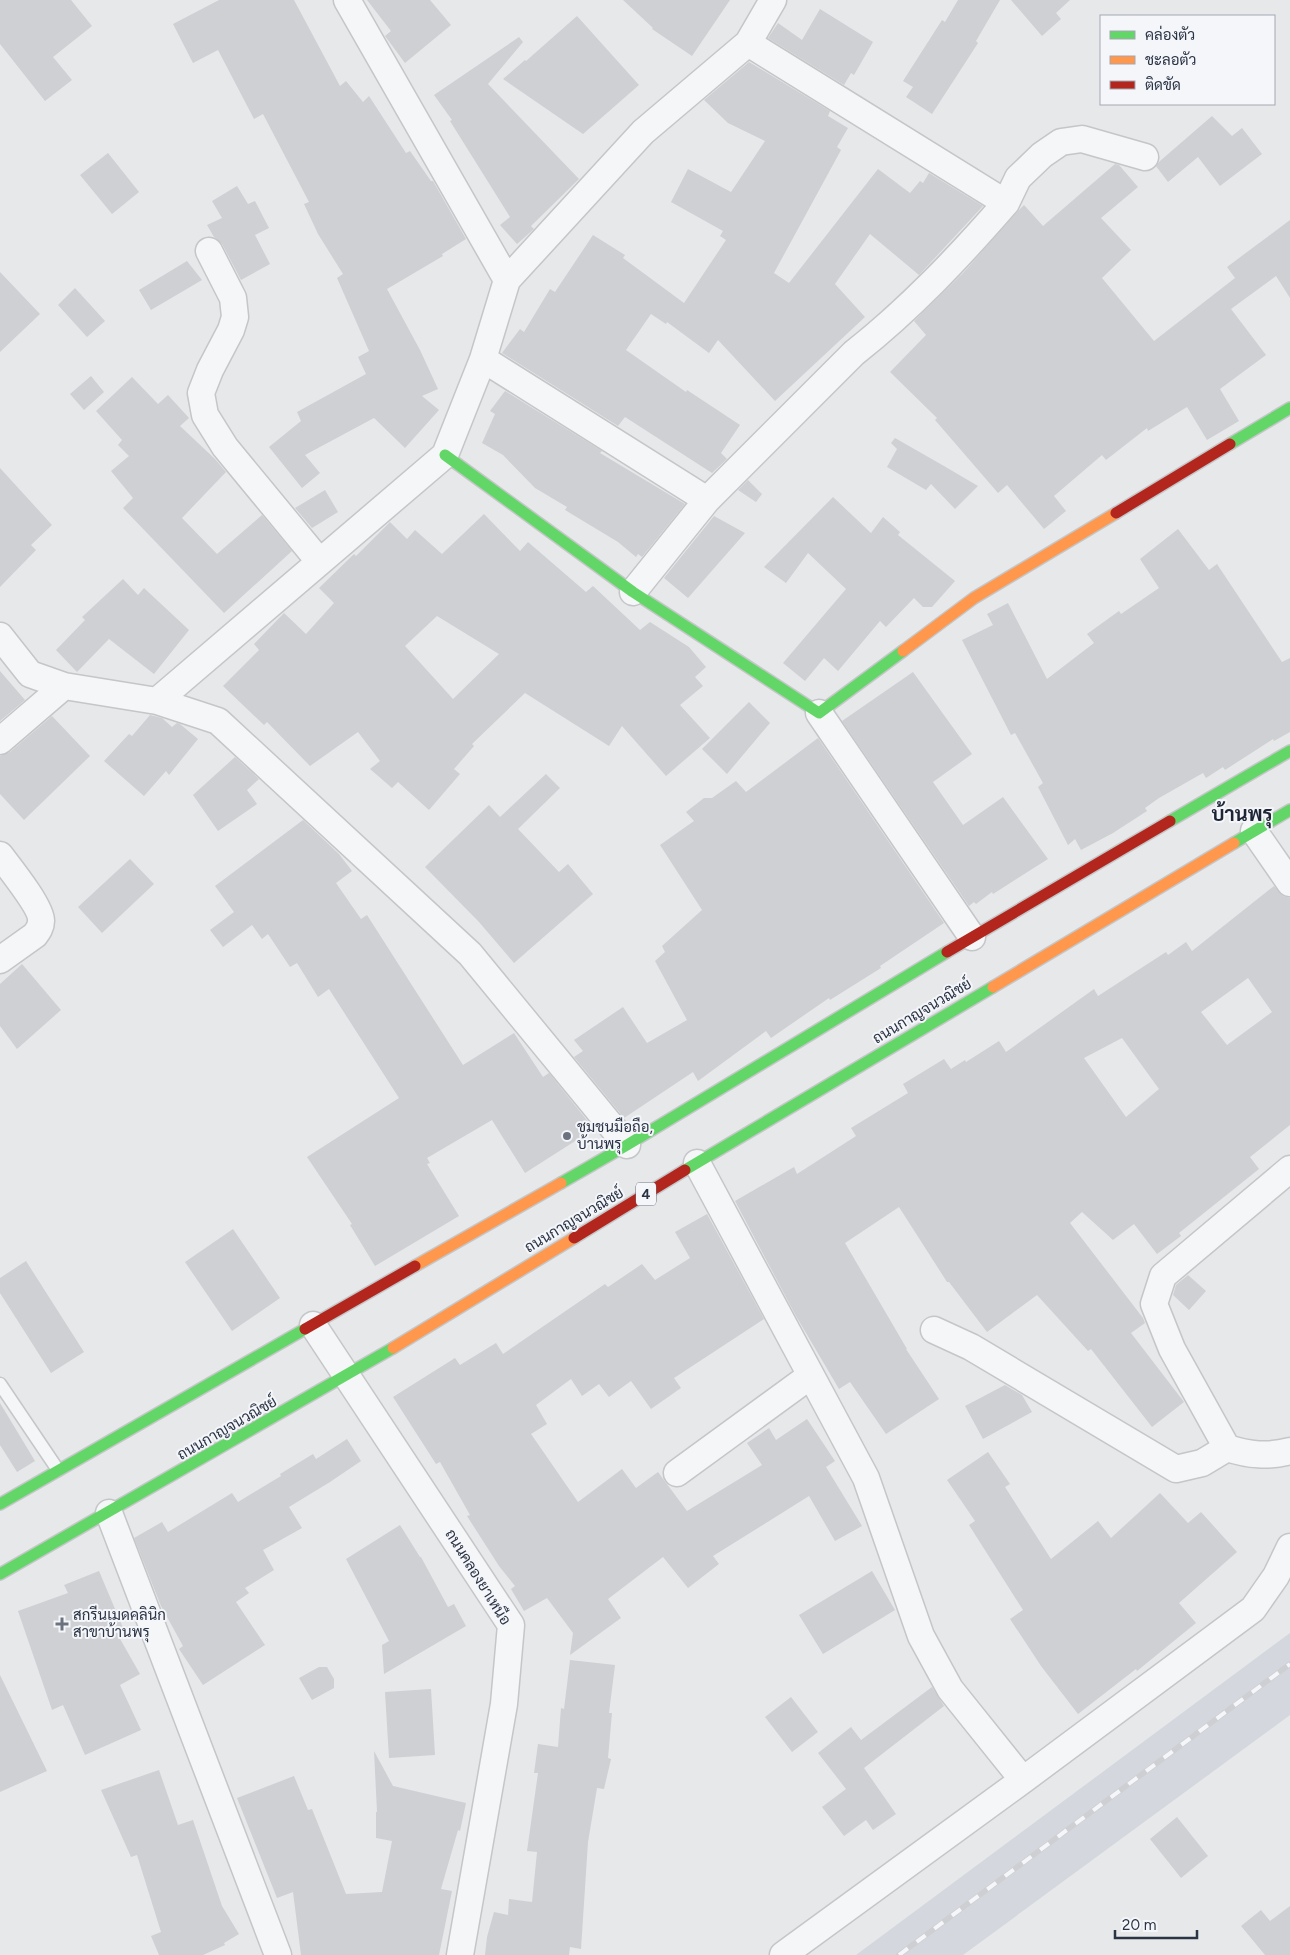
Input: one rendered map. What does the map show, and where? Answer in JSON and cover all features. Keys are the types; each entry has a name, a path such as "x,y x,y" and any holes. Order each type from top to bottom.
{"main road":[{"path":"445,454 633,592 820,713 974,598 1290,408"},
{"path":"0,1504 627,1145 972,937 1290,751"},
{"name":"ถนนกาญจนวณิชย์","path":"0,1574 347,1376 697,1163 1290,810"}],"street":[{"path":"347,0 507,280"},
{"path":"157,701 445,454 483,359 507,280 643,132 748,43 773,0"},
{"path":"748,43 1006,203"},
{"path":"633,592 707,500 854,353 875,336 958,258 1006,203 1018,178 1042,155 1061,142 1082,139 1145,157"},
{"path":"209,251 233,298 235,317 231,330 210,370 201,393 206,415 225,447 319,561"},
{"path":"483,359 707,500"},
{"path":"0,636 30,674 64,686 157,701 218,721 470,954 627,1145"},
{"path":"0,741 64,686"},
{"path":"820,713 972,937"},
{"path":"1254,830 1290,883"},
{"path":"0,855 37,908 42,921 35,935 0,960"},
{"path":"697,1163 866,1478 921,1636 950,1689 1023,1780"},
{"path":"1290,1169 1163,1276 1154,1304 1172,1349 1228,1448 1245,1453 1274,1456 1290,1451"},
{"name":"ถนนคลองยาเหนือ","path":"313,1325 511,1626 504,1704 460,1955"},
{"path":"934,1330 971,1347 1176,1469 1202,1463 1228,1448"},
{"path":"677,1472 810,1376"},
{"path":"109,1512 278,1955"},
{"path":"783,1955 1253,1609 1276,1576 1290,1548"}],"lane":[{"path":"0,1384 58,1470"}],"shaded area":[{"path":"1290,1633 1290,1715 963,1955 856,1955"}],"building":[{"path":"0,0 71,0 92,26 53,57 72,80 45,101 0,44"},
{"path":"219,0 294,0 340,86 346,81 363,102 369,96 406,153 410,151 431,181 433,181 466,239 442,254 443,256 387,289 420,350 438,389 422,396 439,410 405,448 374,418 305,455 320,473 302,488 269,447 301,421 297,412 366,374 358,357 369,351 337,278 343,274 318,234 304,204 309,202 263,114 254,119 218,50 193,63 173,24"},
{"path":"367,0 430,0 451,25 405,63 385,36 391,31"},
{"path":"623,0 730,0 692,56 652,29"},
{"path":"958,0 1000,0 976,41 978,43 932,114 906,97 913,87 903,81 942,20 945,22"},
{"path":"1011,0 1070,0 1056,13 1061,19 1042,36"},
{"path":"820,9 873,42 854,75 851,73 844,85 768,38 778,23 802,40"},
{"path":"577,16 639,85 583,134 503,79"},
{"path":"519,37 523,42 488,84 579,179 531,226 534,229 517,244 500,225 510,217 450,121 452,120 434,95"},
{"path":"749,62 830,111 828,116 848,128 837,147 841,150 774,273 789,283 878,169 910,193 920,181 923,183 929,173 983,206 919,275 870,234 835,284 865,317 775,401 718,340 709,353 667,322 666,324 651,314 626,350 686,392 687,390 740,425 721,453 727,459 712,473 625,417 618,426 502,353 520,329 524,332 550,289 555,292 593,235 625,255 623,258 684,303 726,240 720,236 723,231 671,202 688,169 731,192 765,141 728,123 704,100"},
{"path":"1212,116 1232,136 1242,128 1262,154 1220,186 1198,157 1168,182 1156,166"},
{"path":"108,153 139,192 112,214 80,175"},
{"path":"1115,164 1119,165 1138,187 1101,218 1131,250 1102,278 1154,341 1235,278 1227,267 1290,220 1290,298 1276,276 1231,309 1266,355 1220,389 1239,421 1207,440 1187,407 1148,431 1147,428 1106,460 1102,455 1054,496 1066,511 1044,529 1007,485 998,493 935,420 937,418 890,372 926,335 914,321 963,273 1024,205 1043,226"},
{"path":"237,186 248,204 255,201 269,228 255,235 270,264 241,280 222,244 214,237 207,225 222,218 212,201"},
{"path":"187,261 202,280 151,310 139,290"},
{"path":"0,272 40,314 0,352"},
{"path":"75,288 105,321 87,337 58,305"},
{"path":"91,376 104,392 84,410 70,394"},
{"path":"132,377 158,404 168,395 189,418 180,426 226,472 182,518 217,554 262,515 292,551 224,613 123,508 133,498 111,471 129,456 118,445 122,440 96,411"},
{"path":"505,391 602,451 600,453 685,504 642,557 638,554 636,557 618,542 565,510 567,507 535,488 503,455 482,443 495,414 490,411"},
{"path":"895,438 978,486 955,509 931,484 926,490 887,467 897,449 891,443"},
{"path":"0,468 52,525 31,545 36,550 0,587"},
{"path":"748,480 762,494 756,502 738,490"},
{"path":"325,490 338,512 312,528 295,508"},
{"path":"833,497 871,533 883,517 900,532 898,535 955,581 932,607 923,607 914,598 886,627 880,621 838,671 824,658 805,681 783,663 846,589 808,553 786,583 764,567"},
{"path":"484,514 520,551 528,542 586,592 593,586 640,630 650,622 689,647 706,667 695,677 703,686 680,705 710,738 666,776 622,726 609,746 525,693 472,744 474,746 454,769 460,774 429,810 398,782 392,788 370,769 380,761 358,732 310,766 267,722 264,725 223,686 259,650 254,644 284,613 306,634 334,603 319,588 354,554 356,556 390,522 407,539 415,530 442,554","holes":["437,616 499,654 453,699 405,646"]},
{"path":"714,516 745,533 688,598 664,578"},
{"path":"1178,529 1209,570 1217,564 1282,662 1290,658 1290,732 1274,741 1273,739 1225,770 1223,767 1206,778 1203,773 1159,798 1145,808 1147,811 1113,833 1081,850 1075,839 1068,845 1038,787 1043,783 1015,733 1011,735 962,640 993,625 987,614 1008,603 1047,679 1094,643 1087,634 1119,611 1121,614 1159,588 1140,559"},
{"path":"123,579 138,595 144,588 189,630 154,674 109,639 77,672 56,650 85,620 82,617"},
{"path":"0,671 25,700 0,721"},
{"path":"913,672 972,754 933,782 963,825 1003,797 1048,859 993,894 992,892 976,904 974,902 969,906 842,721"},
{"path":"749,702 770,723 727,774 702,749"},
{"path":"150,715 162,718 172,727 177,723 180,724 198,739 169,775 166,771 144,796 104,761 129,734 132,736"},
{"path":"52,716 90,756 24,820 0,794 0,756 10,752"},
{"path":"818,738 944,923 880,966 881,968 830,1000 829,998 771,1038 766,1031 698,1081 693,1072 624,1118 574,1057 583,1051 574,1040 623,1007 647,1043 687,1020 655,961 665,952 662,946 702,910 660,845 694,821 686,812 704,798 712,798 736,781 746,792"},
{"path":"235,757 259,779 247,790 257,804 218,831 193,795"},
{"path":"546,774 560,788 518,829 559,872 568,864 593,894 514,963 479,922 425,867 489,805 500,817"},
{"path":"303,820 339,854 352,871 336,883 361,919 367,915 463,1065 514,1033 543,1077 549,1073 594,1129 525,1173 492,1120 427,1158 430,1163 427,1164 459,1216 375,1266 350,1225 352,1224 307,1157 399,1098 329,989 318,997 297,963 290,967 268,934 262,939 252,925 223,947 210,930 234,912 215,886"},
{"path":"130,859 154,884 102,933 78,907"},
{"path":"1274,886 1283,896 1290,898 1290,1125 1250,1157 1259,1169 1179,1233 1181,1236 1157,1254 1134,1224 1113,1240 1082,1212 1070,1223 1143,1318 1145,1323 1131,1333 1184,1402 1152,1427 1091,1349 1088,1351 1037,1295 987,1332 949,1282 947,1282 899,1207 845,1243 906,1349 939,1399 886,1434 850,1382 839,1389 796,1316 735,1201 794,1167 797,1174 856,1136 851,1128 908,1093 903,1084 944,1059 951,1069 965,1060 966,1062 999,1041 1006,1052 1094,989 1098,996 1166,952 1168,955 1186,942 1192,951","holes":["1248,978 1272,1012 1227,1045 1201,1012","1122,1038 1159,1089 1126,1117 1084,1058"]},
{"path":"22,964 61,1010 17,1049 0,1026 0,984"},
{"path":"707,1214 764,1319 674,1378 681,1388 651,1409 631,1381 609,1397 599,1384 582,1396 571,1379 536,1405 547,1424 531,1434 578,1502 622,1469 636,1488 658,1472 687,1511 762,1465 747,1443 769,1428 776,1440 807,1419 835,1461 826,1467 862,1526 835,1541 809,1496 713,1556 719,1564 688,1588 663,1557 608,1599 621,1618 570,1655 573,1633 547,1598 524,1611 511,1589 515,1586 499,1566 467,1516 470,1515 440,1462 436,1464 393,1397 455,1358 460,1365 496,1343 503,1354 605,1284 608,1287 642,1264 655,1280 690,1258 675,1232"},
{"path":"233,1229 280,1298 232,1331 185,1262"},
{"path":"26,1261 84,1352 51,1373 0,1293 0,1278"},
{"path":"1188,1275 1206,1291 1189,1310 1173,1295 1176,1285"},
{"path":"1005,1385 1022,1395 1032,1412 983,1439 965,1406"},
{"path":"0,1403 35,1461 17,1472 0,1445"},
{"path":"347,1439 361,1461 289,1507 302,1528 263,1550 274,1570 245,1588 249,1593 236,1602 265,1645 203,1685 179,1649 183,1646 161,1606 134,1538 162,1522 168,1532 232,1493 238,1502 313,1454 316,1459"},
{"path":"988,1452 1010,1484 1005,1487 1051,1559 1098,1521 1111,1538 1160,1493 1188,1523 1201,1512 1237,1552 1179,1603 1196,1623 1137,1671 1136,1669 1078,1714 1041,1666 1010,1619 1023,1610 969,1525 975,1521 947,1480"},
{"path":"400,1525 421,1557 448,1607 454,1604 466,1626 384,1674 382,1645 389,1641 346,1559"},
{"path":"99,1571 126,1635 119,1637 140,1674 120,1685 141,1730 85,1755 63,1705 52,1710 18,1611 68,1593 64,1585"},
{"path":"872,1571 895,1610 823,1654 799,1615"},
{"path":"570,1660 615,1665 609,1713 612,1713 608,1758 611,1759 604,1789 597,1788 588,1842 581,1949 570,1947 569,1955 485,1955 487,1937 494,1912 508,1915 509,1899 532,1902 537,1852 527,1851 538,1773 534,1773 538,1744 558,1747 561,1708 564,1709"},
{"path":"319,1667 327,1667 334,1679 334,1688 312,1700 299,1678"},
{"path":"0,1675 47,1771 0,1792"},
{"path":"932,1687 944,1706 864,1768 896,1814 873,1830 866,1820 844,1836 822,1807 846,1789 818,1753 851,1727 861,1740"},
{"path":"431,1689 435,1755 389,1758 385,1692"},
{"path":"791,1697 818,1732 792,1752 765,1717"},
{"path":"374,1751 393,1786 466,1803 460,1831 458,1830 441,1889 452,1891 439,1955 301,1955 293,1892 277,1898 237,1798 294,1776 308,1810 312,1809 346,1894 382,1892 392,1841 376,1838 377,1812"},
{"path":"159,1770 178,1825 193,1820 222,1906 239,1934 224,1943 225,1945 203,1955 159,1955 151,1936 161,1932 137,1855 131,1857 101,1790"},
{"path":"1177,1817 1208,1856 1181,1878 1150,1839"},
{"path":"1290,1906 1290,1955 1265,1955 1241,1926 1261,1910 1270,1921"}],"railway":[{"path":"899,1955 1290,1664"}],"traffic: fast":[{"path":"1230,444 1290,408"},
{"path":"445,455 633,592 819,713 903,651"},
{"path":"1170,821 1290,751"},
{"path":"1234,843 1290,810"},
{"path":"561,1183 947,952"},
{"path":"685,1170 993,987"},
{"path":"0,1504 305,1329"},
{"path":"0,1574 393,1348"}],"traffic: slow":[{"path":"903,651 974,598 1116,513"},
{"path":"993,987 1234,843"},
{"path":"415,1266 561,1183"},
{"path":"393,1348 574,1238"}],"traffic: jam":[{"path":"1116,513 1230,444"},
{"path":"947,952 1170,821"},
{"path":"574,1238 685,1170"},
{"path":"305,1329 415,1266"}],"place":[{"name":"ชุมชนมือถือ, บ้านพรุ","path":"567,1136"},
{"name":"สกรีนเมดคลินิก สาขาบ้านพรุ","path":"62,1624"}],"district":[{"name":"บ้านพรุ","path":"1242,814"}]}
